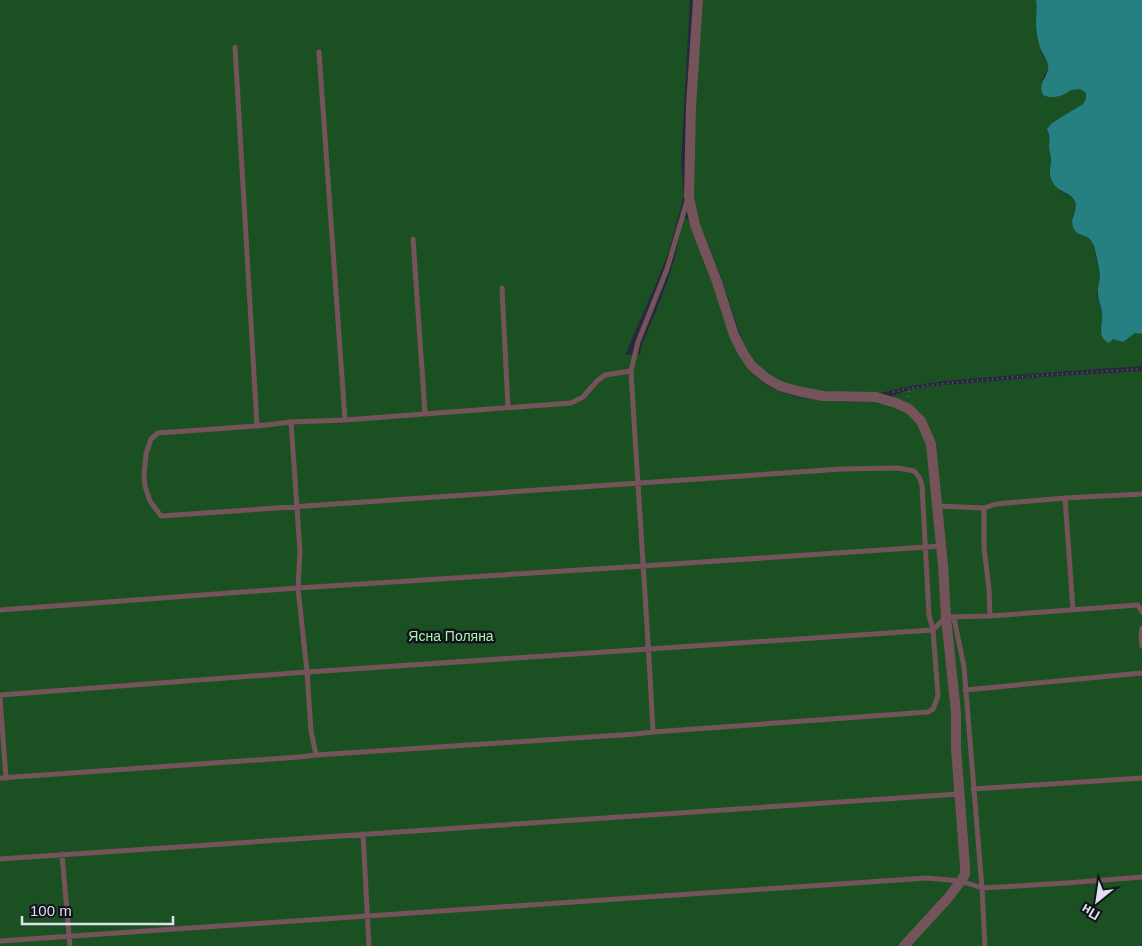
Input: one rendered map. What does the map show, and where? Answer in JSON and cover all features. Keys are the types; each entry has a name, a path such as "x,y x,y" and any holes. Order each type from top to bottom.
{"street":[{"path":"698,0 691,106 688,197 695,225 717,282 734,335 752,366 766,378 780,386 823,396 876,397 896,403 909,409 921,421 931,444 950,618 956,713 956,748 965,867 961,881 948,898 904,946"}],"lane":[{"path":"235,47 257,426"},
{"path":"319,52 344,420"},
{"path":"653,732 630,372 638,342 667,269 688,197"},
{"path":"413,239 425,413"},
{"path":"502,288 508,407"},
{"path":"630,372 605,375 582,397 571,403 344,420 291,422 158,434 151,438 146,454 144,464 146,486 150,501 161,516 842,468 898,468 914,471 922,485 929,615 933,630 938,696 933,709 928,712 636,734 3,778 0,697 307,672 933,630 950,618 1140,605 1142,612"},
{"path":"291,422 300,551 298,588 311,731 316,755"},
{"path":"938,506 984,508 996,504 1142,494"},
{"path":"1066,498 1073,610"},
{"path":"984,508 984,548 990,616"},
{"path":"0,610 298,588 941,546"},
{"path":"950,618 964,668 985,946"},
{"path":"1142,628 1142,646"},
{"path":"965,690 1142,673"},
{"path":"973,789 1142,778"},
{"path":"0,859 960,794"},
{"path":"363,834 369,946"},
{"path":"62,854 70,946"},
{"path":"0,941 926,878 961,881 982,888 1142,877"}],"path":[{"path":"893,392 910,387 1041,375 1142,369"}],"green space":[{"name":"Ясна Поляна","path":"0,0 690,0 681,162 684,195 669,251 625,355 640,354 642,344 669,277 683,223 685,218 687,218 748,369 763,383 796,397 824,401 878,402 911,389 944,385 1142,371 1142,946 0,946"},
{"path":"703,0 1036,0 1036,26 1042,54 1048,64 1048,69 1042,80 1063,95 1071,90 1080,89 1086,93 1086,99 1083,104 1053,123 1047,129 1050,139 1050,168 1061,192 1069,195 1074,201 1075,208 1072,216 1080,235 1085,235 1093,242 1100,277 1097,295 1102,313 1100,331 1109,343 1113,339 1123,342 1135,333 1142,334 1142,366 944,381 875,394 798,388 768,376 755,364 747,352 698,219 692,197 691,162"}],"shaded area":[{"path":"1036,0 1142,0 1142,334 1135,333 1123,342 1113,339 1109,343 1102,336 1102,312 1098,298 1100,275 1092,241 1075,231 1072,221 1076,207 1074,200 1057,188 1051,178 1051,159 1047,129 1052,123 1083,104 1086,99 1086,93 1080,89 1071,90 1055,97 1043,95 1041,87 1048,67 1037,36"}]}
